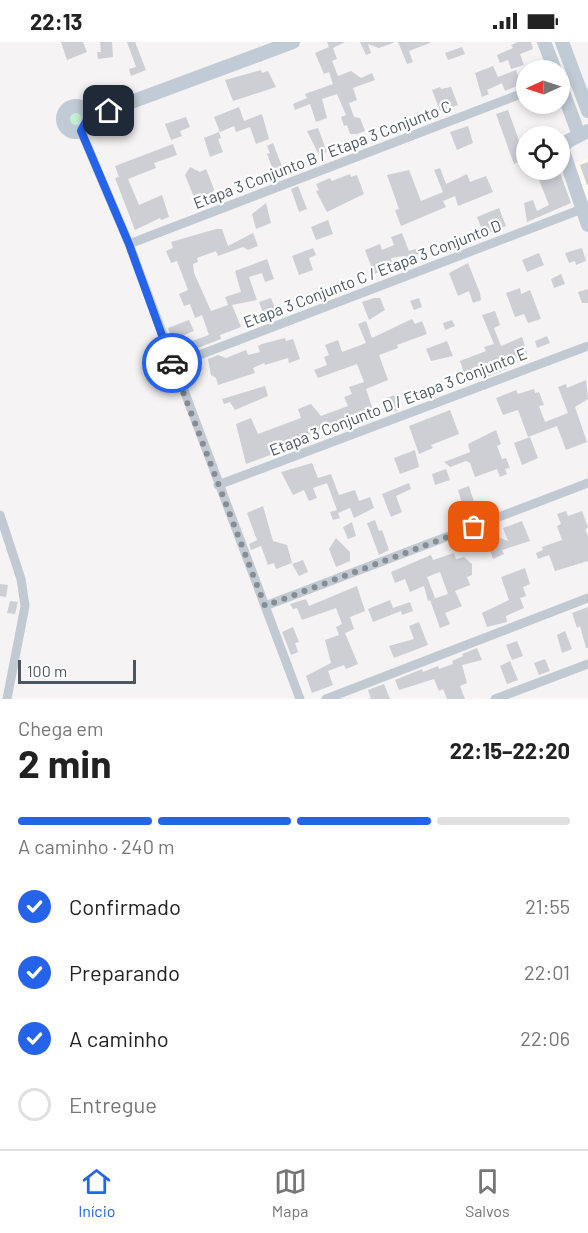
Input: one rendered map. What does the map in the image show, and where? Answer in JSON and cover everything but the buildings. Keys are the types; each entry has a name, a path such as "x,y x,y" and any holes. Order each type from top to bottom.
{"street":[{"path":"293,42 85,124 173,365 300,699"},
{"path":"544,42 551,60"},
{"path":"562,42 588,111"},
{"path":"570,76 574,74"},
{"name":"Etapa 3 Conjunto B / Etapa 3 Conjunto C","path":"129,244 516,96"},
{"path":"570,103 584,133 565,143 562,148 588,225"},
{"name":"Etapa 3 Conjunto C / Etapa 3 Conjunto D","path":"173,365 582,209"},
{"name":"Etapa 3 Conjunto D / Etapa 3 Conjunto E","path":"218,485 588,346"},
{"path":"265,606 588,483"},
{"path":"0,515 21,579 25,606 7,699"},
{"path":"326,699 588,598"},
{"path":"495,699 588,664"}],"shaded area":[{"path":"588,158 588,207 572,164"}],"green space":[{"path":"71,109 79,109 85,115 85,123 79,129 71,129 65,123 65,115"}],"way so far":[{"path":"172,363 265,606 474,527"}],"route":[{"path":"109,111 88,118 88,123 81,131 129,244 172,363"}]}
